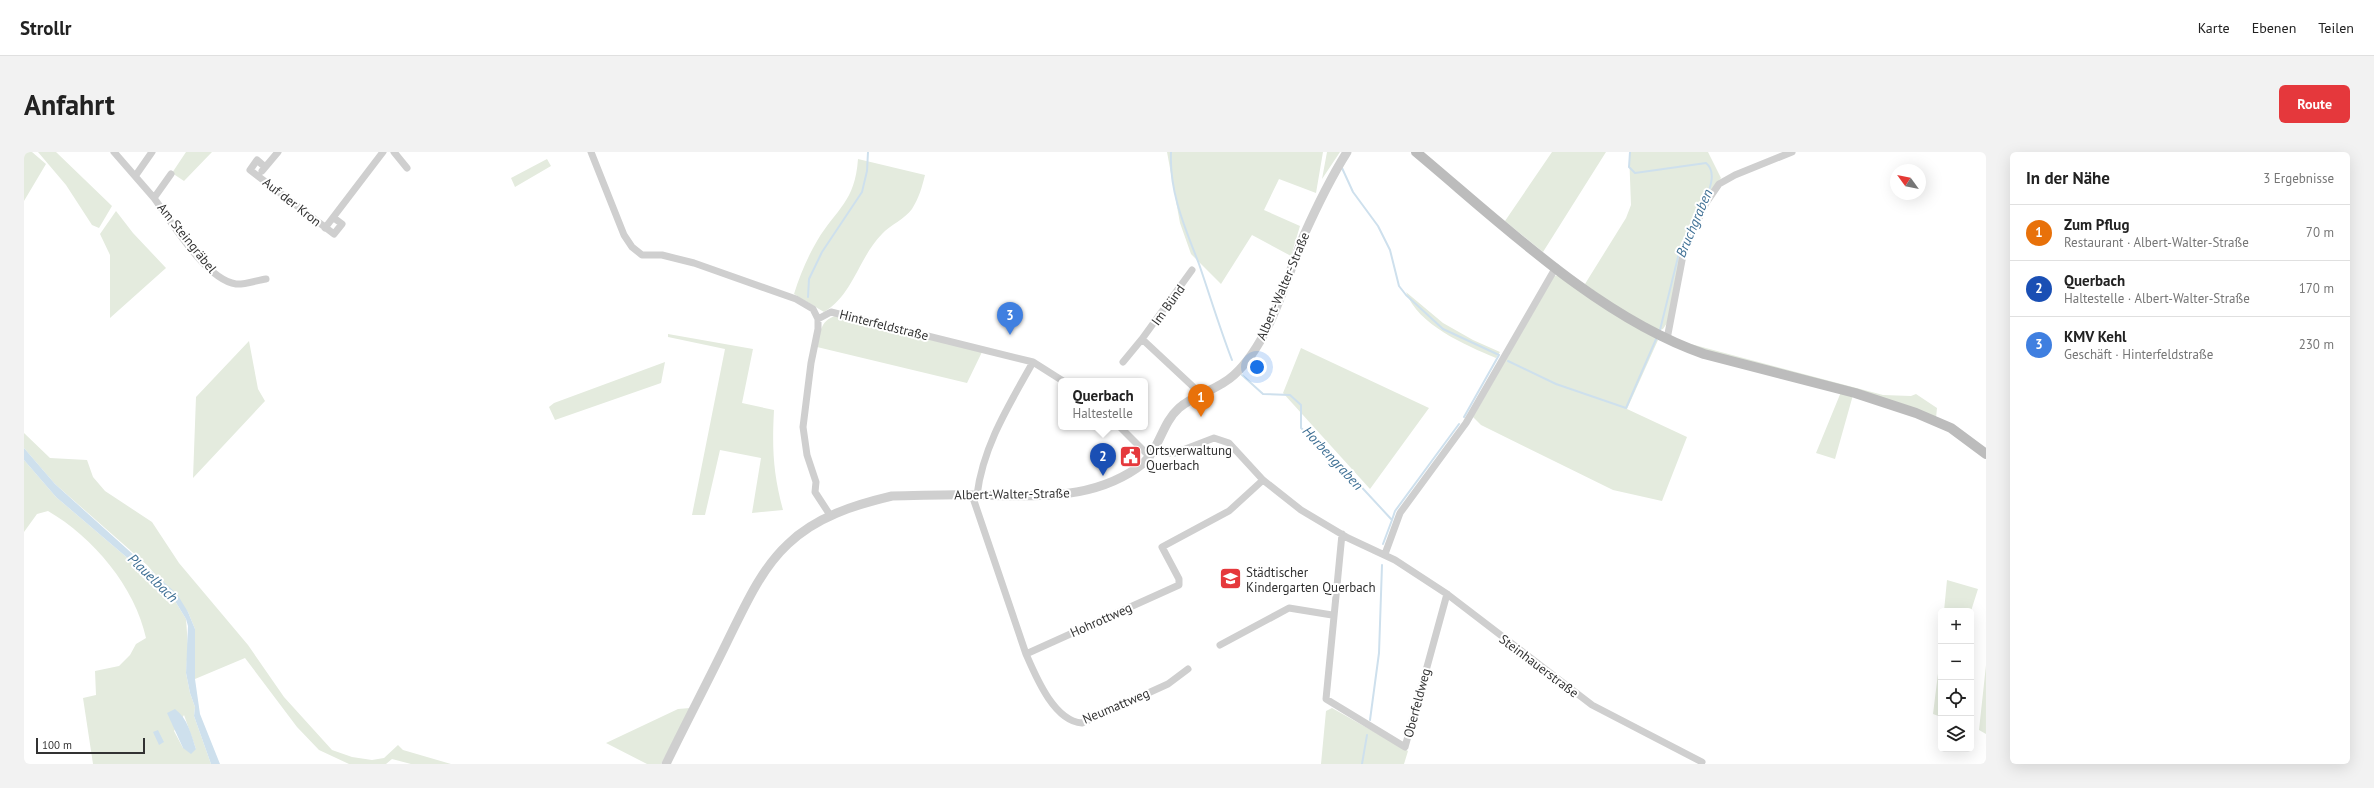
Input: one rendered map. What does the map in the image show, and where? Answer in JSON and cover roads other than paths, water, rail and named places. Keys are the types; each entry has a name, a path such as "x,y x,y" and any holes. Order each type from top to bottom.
{"main road":[{"path":"1416,152 1486,212 1556,267 1628,319 1666,339 1704,354 1855,393 1916,413 1951,428 1986,454"}],"street":[{"name":"Am Steingräbel","path":"114,152 136,175 193,251 218,278 236,284 266,279"},
{"path":"136,175 152,152"},
{"name":"Auf der Kron","path":"258,176 278,152"},
{"name":"Auf der Kron","path":"325,228 383,152"},
{"path":"394,152 407,168"},
{"path":"591,152 624,235 632,247 642,255 662,255 694,263 796,299 813,309 818,319 803,427 807,455 816,482 815,492 830,515"},
{"name":"Albert-Walter-Straße","path":"666,764 744,610 765,572 788,544 830,515 866,502 892,496 1059,496 1074,494 1112,481 1138,468 1153,454 1169,421 1179,408 1221,385 1235,375 1252,355 1266,329 1323,193 1347,152"},
{"path":"1666,339 1684,250 1706,203 1719,184 1735,175 1792,152"},
{"name":"Auf der Kron","path":"265,167 257,160 250,170 334,234 342,224 334,218"},
{"name":"Am Steingräbel","path":"154,198 171,174"},
{"path":"1385,554 1400,513 1466,423 1556,267"},
{"name":"Im Bünd","path":"1123,362 1142,339 1192,270"},
{"name":"Hinterfeldstraße","path":"818,319 831,312 1034,362 1059,378"},
{"name":"Im Bünd","path":"1142,339 1202,395"},
{"path":"1026,654 974,495 986,453 998,425 1034,362"},
{"path":"1124,430 1153,454"},
{"name":"Steinhauerstraße","path":"1153,454 1174,453 1214,438 1229,443 1263,480 1301,510 1342,534 1385,554 1446,594 1592,705 1702,762"},
{"name":"Hohrottweg","path":"1026,654 1179,584 1179,579 1162,547 1229,511 1263,480"},
{"path":"1220,645 1289,608 1332,615 1342,534"},
{"name":"Oberfeldweg","path":"1332,615 1326,699 1405,747 1446,594"},
{"name":"Neumattweg","path":"1026,654 1039,685 1065,717 1073,722 1082,723 1168,684 1188,669"}],"water":[{"name":"Plauelbach","path":"24,448 55,484 177,594 188,612 195,629 195,679 200,714 220,764 211,764 194,716 195,707 190,693 186,673 188,626 186,619 172,596 56,497 24,460"},
{"path":"175,709 183,717 191,732 196,749 191,754 183,748 167,713"},
{"path":"158,730 164,742 159,745 153,732"}],"waterway":[{"path":"808,297 809,279 822,252 862,192 867,171 868,152"},
{"name":"Horbengraben","path":"1171,152 1171,167 1175,196 1179,210 1232,360"},
{"name":"Bruchgraben","path":"1630,152 1629,167 1635,173 1706,163 1709,166 1712,175 1710,189 1706,197"},
{"path":"1342,168 1353,192 1378,226 1390,250 1399,286 1406,295 1443,329 1499,355 1464,417"},
{"name":"Bruchgraben","path":"1660,330 1680,249 1694,221"},
{"name":"Bruchgraben","path":"1508,361 1556,384 1626,408 1657,337"},
{"name":"Horbengraben","path":"1242,375 1263,394 1290,395 1301,405 1301,428 1329,452 1392,520 1383,544"},
{"path":"1392,520 1395,511 1459,424"},
{"name":"Horbengraben","path":"1370,720 1379,653 1382,565"},
{"name":"Horbengraben","path":"1362,764 1367,735"}],"place":[{"name":"KMV Kehl","path":"1010,335"},
{"name":"Zum Pflug","path":"1201,417"},
{"name":"Ortsverwaltung Querbach","path":"1131,457"},
{"name":"Querbach","path":"1103,476"},
{"name":"Städtischer Kindergarten Querbach","path":"1230,579"}]}
